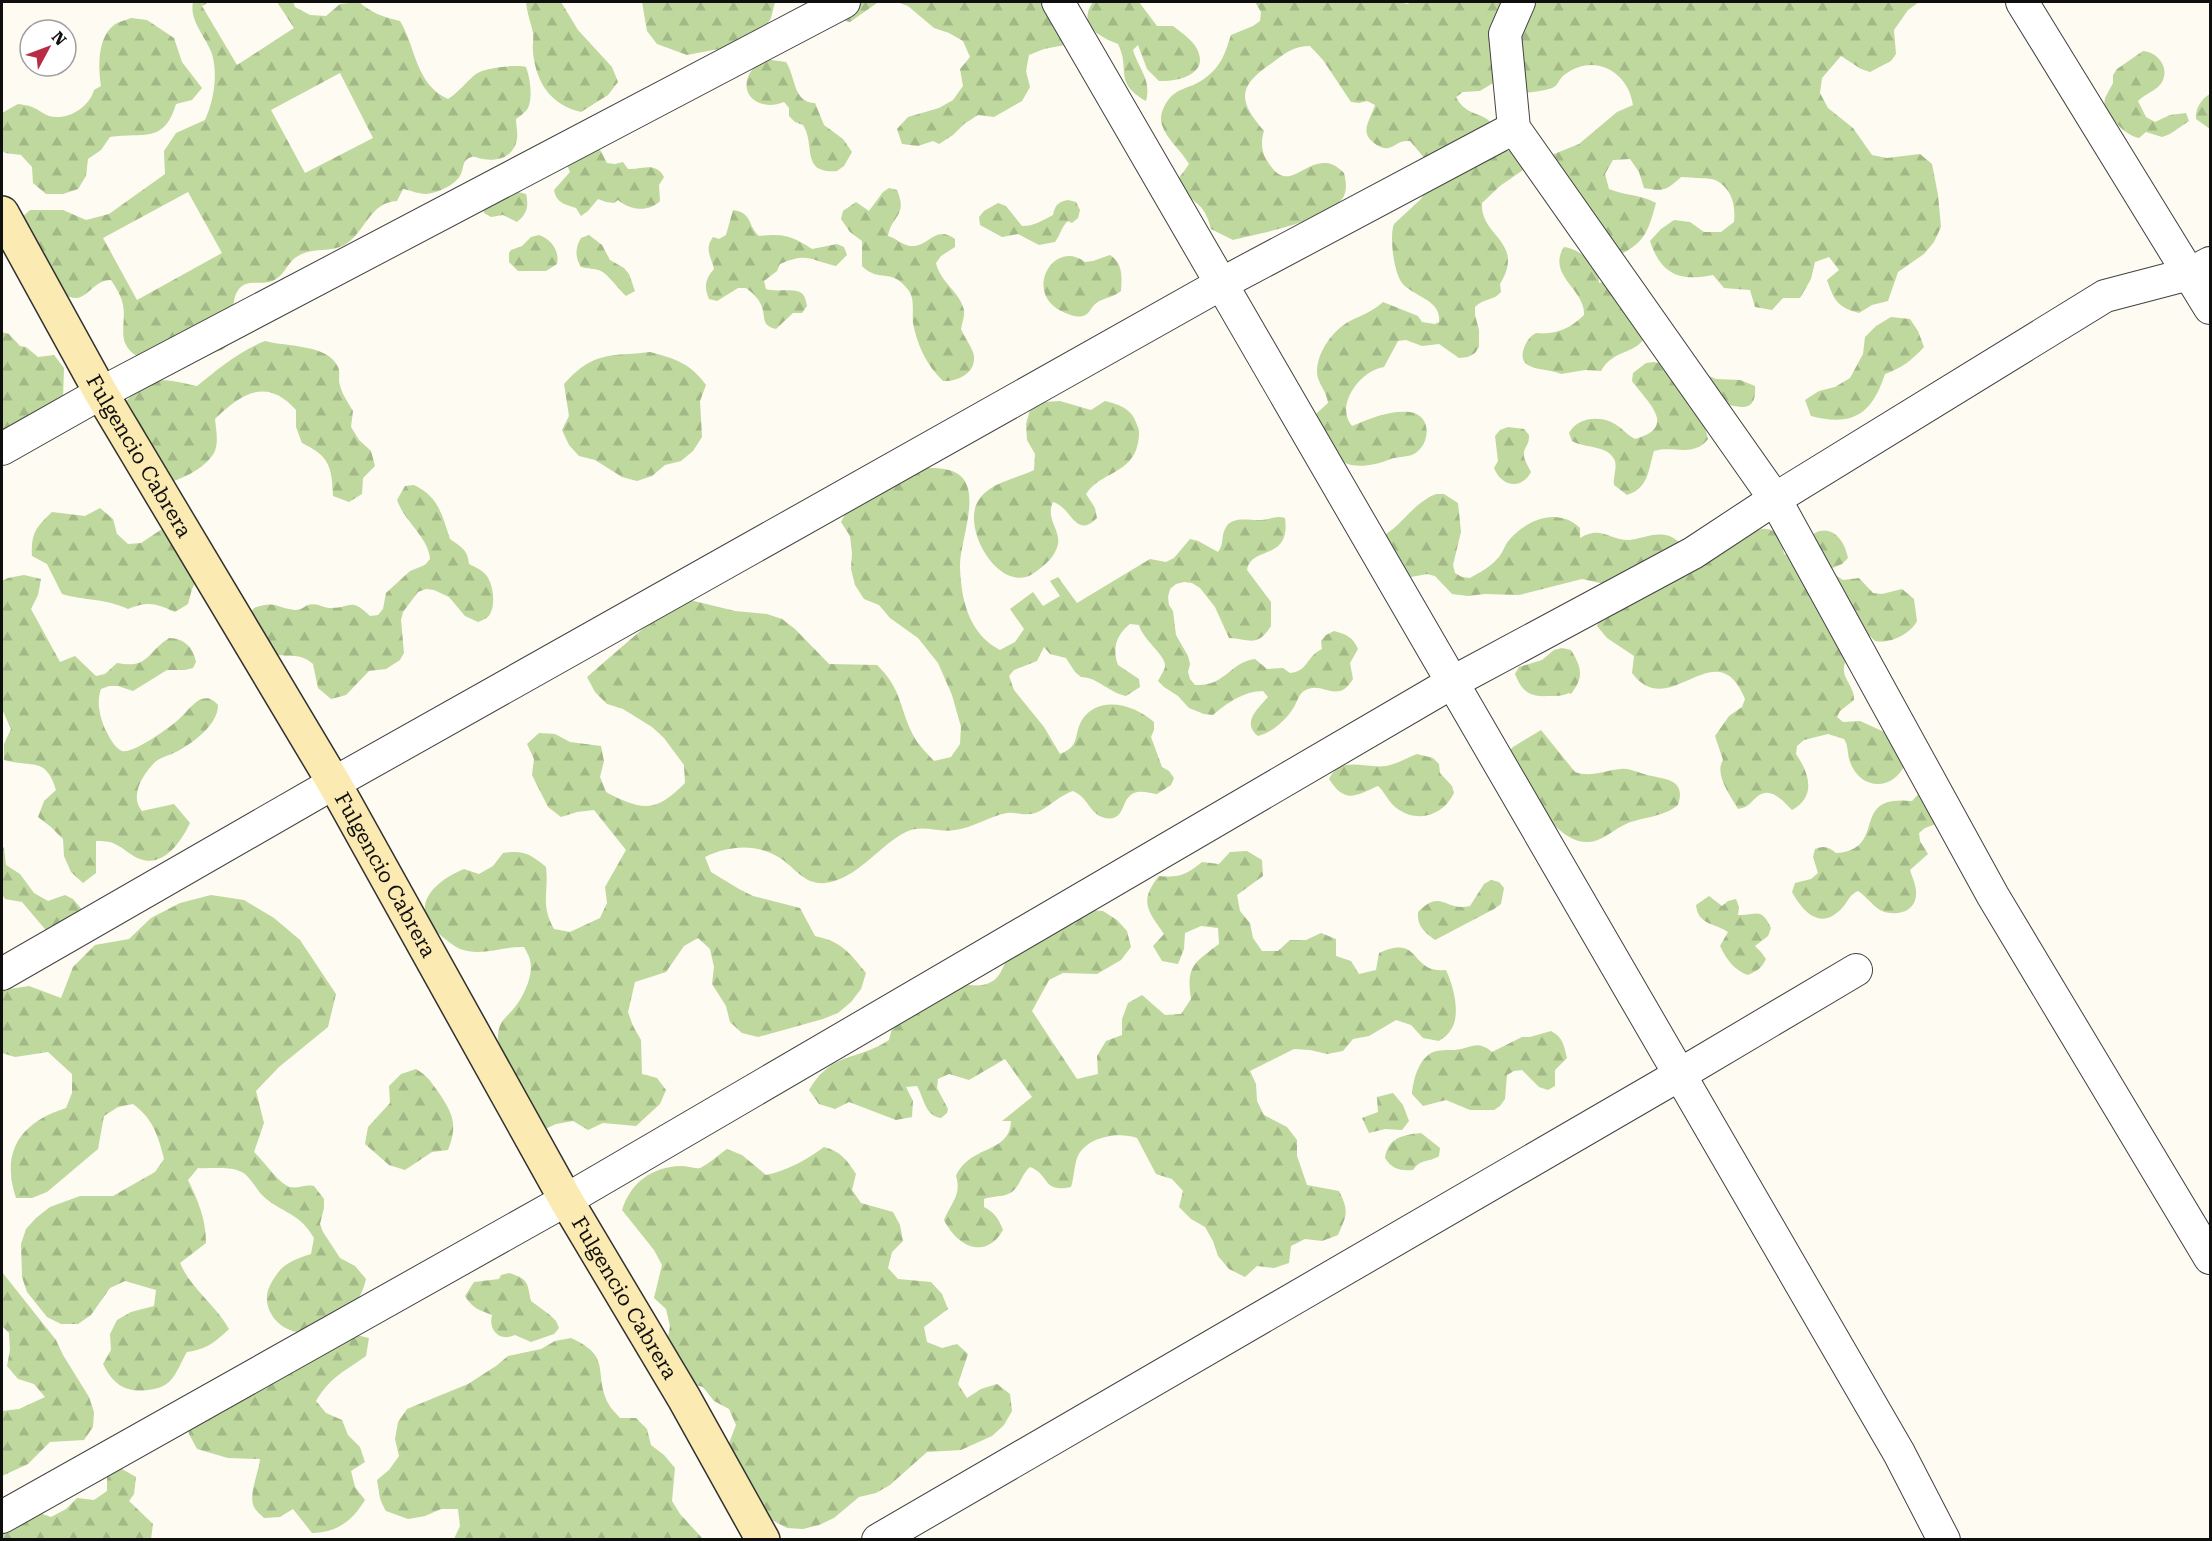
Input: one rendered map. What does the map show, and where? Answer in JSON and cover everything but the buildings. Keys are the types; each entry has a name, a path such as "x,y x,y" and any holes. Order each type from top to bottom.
{"main road":[{"name":"Fulgencio Cabrera","path":"2,213 101,393 334,783 566,1200 684,1398 763,1539"}],"street":[{"path":"2,449 101,393 844,2"},
{"path":"1058,2 1899,1453 1944,1539"},
{"path":"1519,2 1505,34 1514,128 1775,499 1993,896 2211,1258"},
{"path":"2022,2 2200,268 2211,308"},
{"path":"2,974 334,783 1221,284 1514,128"},
{"path":"2,1517 566,1200 1453,682 1693,553 1775,499 2105,296 2200,268"},
{"path":"878,1539 1856,970"}],"green space":[{"path":"193,2 209,2 202,6 237,65 294,28 277,2 293,2 295,7 310,15 326,16 340,4 359,2 378,14 400,21 423,75 437,92 448,99 480,72 515,66 526,67 530,82 530,104 527,110 516,119 516,144 510,153 495,160 469,158 465,161 461,174 455,182 435,192 423,194 403,189 397,201 380,206 353,239 346,244 304,253 294,259 276,279 242,286 235,296 233,334 229,344 223,349 214,352 194,351 166,340 144,360 134,354 124,341 124,310 119,293 111,280 96,285 85,295 76,298 52,290 18,221 30,210 63,210 86,220 109,214 165,174 164,151 176,133 205,120 213,96 214,62 192,9","holes":["340,73 373,138 305,173 271,110","188,192 222,253 137,300 103,238"]},
{"path":"526,2 561,2 578,30 612,67 618,82 608,95 581,112 570,109 553,98 542,83 535,63 533,33"},
{"path":"642,2 775,2 771,18 763,32 734,46 687,55 657,44 647,31"},
{"path":"829,2 887,2 877,3 850,22 834,18"},
{"path":"897,2 1058,2 1075,43 1044,49 1029,55 1026,71 1030,87 1022,101 994,117 978,115 939,144 933,141 918,146 902,144 897,129 908,117 939,108 953,100 963,86 960,69 970,57 963,41 934,28 908,6"},
{"path":"1093,2 1139,2 1157,26 1173,26 1192,42 1199,54 1198,68 1180,79 1159,81 1147,69 1138,45 1133,50 1146,80 1146,101 1130,88 1126,81 1122,53 1118,44 1092,29 1087,17"},
{"path":"1255,2 1399,2 1408,4 1410,2 1508,2 1528,4 1535,2 1919,2 1908,10 1894,30 1896,54 1891,61 1870,72 1841,56 1822,78 1820,93 1828,108 1853,128 1872,155 1887,158 1920,154 1932,164 1941,227 1934,242 1924,254 1898,272 1888,301 1872,305 1859,313 1841,305 1834,298 1827,280 1839,270 1829,257 1815,262 1811,279 1800,298 1783,298 1772,310 1755,307 1750,290 1724,288 1713,275 1690,277 1673,273 1660,261 1650,241 1674,220 1690,222 1704,232 1721,232 1734,222 1732,198 1721,183 1713,179 1681,177 1665,189 1644,188 1639,172 1630,159 1613,160 1605,174 1609,189 1656,203 1651,220 1641,239 1621,254 1549,156 1579,144 1617,112 1633,105 1630,93 1617,75 1598,65 1587,65 1575,68 1564,75 1554,87 1540,91 1506,95 1493,83 1480,91 1463,92 1456,97 1464,108 1488,120 1494,128 1498,147 1505,151 1513,151 1526,168 1500,186 1482,203 1483,214 1505,248 1508,258 1507,270 1500,284 1501,292 1475,307 1479,347 1475,353 1459,358 1439,344 1422,346 1406,340 1398,341 1384,367 1359,381 1348,399 1346,408 1347,418 1352,426 1388,413 1410,412 1422,418 1427,430 1424,444 1414,454 1372,465 1348,464 1336,455 1313,421 1316,414 1328,403 1317,376 1318,364 1327,342 1338,330 1383,302 1418,316 1422,322 1435,324 1439,322 1439,315 1432,304 1402,283 1392,245 1394,224 1421,199 1425,192 1426,160 1410,141 1403,141 1386,148 1374,143 1366,130 1375,105 1367,101 1351,102 1323,60 1310,46 1294,49 1261,71 1247,86 1245,94 1249,111 1264,131 1263,152 1273,170 1280,175 1287,176 1315,165 1333,164 1344,173 1346,191 1344,196 1325,212 1276,230 1233,240 1211,229 1205,213 1176,184 1189,164 1164,130 1161,118 1164,107 1173,95 1199,82 1215,69 1222,59 1231,35 1260,21 1261,12"},
{"path":"131,18 147,20 174,38 182,62 202,88 192,100 176,104 171,117 159,131 143,135 110,137 101,150 88,159 86,176 78,189 63,194 46,194 33,183 32,167 21,155 5,153 2,150 2,113 18,104 30,106 56,117 76,112 87,102 94,90 101,86 100,52 110,28"},
{"path":"2143,51 2155,55 2164,70 2164,76 2158,87 2138,101 2146,117 2155,122 2170,115 2186,113 2189,121 2162,137 2146,132 2139,138 2128,134 2104,106 2117,69"},
{"path":"765,59 786,62 799,94 808,102 815,103 824,125 843,139 852,152 844,166 837,171 825,171 813,163 807,133 803,125 795,122 789,116 789,108 784,102 772,105 762,104 749,94 746,86 748,77 754,68"},
{"path":"2210,94 2210,129 2196,119 2196,112 2199,105"},
{"path":"599,148 607,163 623,162 628,169 648,167 657,169 664,177 659,185 660,201 645,209 639,209 618,200 614,203 598,199 581,216 576,208 559,201 554,190 570,172 567,165"},
{"path":"889,188 897,190 901,205 888,236 910,246 917,246 942,234 955,239 955,247 941,256 936,263 938,270 962,304 964,317 961,329 973,352 974,359 970,370 955,380 943,381 932,369 924,355 913,323 913,302 909,291 897,279 874,274 862,266 862,241 850,232 841,219 843,211 856,202 869,211 883,192"},
{"path":"518,192 526,194 527,203 525,213 517,222 503,215 491,217 484,213 483,208"},
{"path":"1068,200 1076,202 1080,210 1078,218 1072,223 1068,221 1066,223 1055,242 1039,245 1018,234 1002,237 980,225 979,217 984,211 998,203 1006,206 1022,226 1027,226 1053,215 1058,204"},
{"path":"733,210 747,217 759,236 787,237 812,249 837,244 844,247 847,255 836,266 803,258 780,264 777,271 764,281 766,289 798,291 804,296 807,306 802,313 793,313 776,329 768,326 759,301 746,288 738,288 717,301 709,299 707,295 707,280 714,269 709,253 710,241 713,237 719,239 726,235"},
{"path":"539,235 554,246 558,259 557,264 546,271 518,271 509,262 509,253 522,246 531,237"},
{"path":"589,235 602,245 610,260 624,268 629,274 635,291 626,296 604,273 596,269 581,267 576,252 581,238"},
{"path":"1564,247 1578,252 1598,267 1599,283 1607,281 1645,337 1636,347 1612,359 1601,371 1585,370 1561,374 1535,368 1524,362 1526,343 1536,333 1562,330 1584,315 1583,306 1560,266 1560,257"},
{"path":"1110,255 1119,266 1121,291 1096,303 1083,316 1061,311 1050,302 1044,292 1044,281 1047,270 1054,262 1063,257 1074,256 1085,262 1093,261"},
{"path":"1891,317 1910,319 1924,347 1906,363 1885,374 1874,399 1859,414 1838,420 1811,416 1805,400 1819,391 1835,387 1850,378 1863,354 1865,337 1876,326"},
{"path":"2,332 9,334 20,346 26,347 38,357 54,355 64,368 63,399 2,437"},
{"path":"265,341 316,350 333,360 338,367 341,389 353,411 351,427 359,440 371,451 375,466 363,478 362,494 349,502 333,496 332,477 327,463 318,453 302,443 296,427 296,410 285,400 265,391 245,396 215,419 216,449 204,465 182,478 160,485 124,403 142,387 158,381 174,381 197,386 238,355"},
{"path":"650,352 682,363 706,385 700,401 702,437 693,451 681,461 665,465 652,476 637,481 622,477 595,460 579,456 569,445 562,430 569,416 564,384 594,360 613,355"},
{"path":"1654,362 1702,373 1716,379 1740,380 1755,386 1755,395 1750,405 1746,406 1722,403 1704,424 1708,439 1702,445 1690,450 1654,451 1644,483 1627,495 1614,485 1615,461 1612,456 1602,449 1572,441 1569,433 1583,421 1603,419 1615,424 1635,439 1648,434 1655,428 1656,413 1632,381 1633,373 1646,363"},
{"path":"1060,401 1091,410 1105,401 1121,406 1129,411 1135,420 1139,431 1138,443 1135,453 1123,467 1099,481 1086,494 1095,508 1097,518 1090,524 1078,524 1065,510 1053,502 1051,515 1058,538 1054,554 1034,573 1021,578 1009,576 997,568 987,556 975,528 974,513 978,501 989,489 1034,470 1035,454 1027,440 1026,424 1030,410 1044,402"},
{"path":"1508,427 1524,429 1529,435 1524,455 1531,472 1527,478 1517,484 1501,479 1494,468 1498,461 1495,436 1500,430"},
{"path":"926,468 951,471 958,474 965,482 969,492 969,504 960,567 962,592 974,625 989,643 1000,650 1015,642 1024,629 1010,609 1033,592 1043,606 1060,596 1050,581 1058,577 1077,603 1150,559 1166,562 1174,558 1190,539 1218,552 1225,529 1232,522 1281,517 1285,518 1285,532 1282,541 1277,547 1250,562 1247,570 1271,602 1271,626 1257,640 1229,638 1215,607 1200,588 1192,583 1176,584 1170,589 1169,605 1173,611 1176,635 1188,656 1190,679 1195,685 1205,685 1221,678 1246,661 1255,659 1267,669 1283,668 1290,673 1296,672 1322,649 1321,641 1334,631 1349,637 1358,649 1350,663 1353,679 1341,691 1311,688 1304,691 1283,721 1269,732 1258,736 1253,731 1251,721 1268,697 1263,691 1243,695 1213,715 1189,708 1178,696 1158,681 1165,663 1139,625 1130,624 1125,628 1115,648 1118,665 1139,679 1140,687 1126,696 1093,680 1081,677 1066,658 1050,654 1044,647 1037,661 1014,670 1009,676 1014,690 1044,727 1060,754 1074,744 1079,725 1089,712 1107,705 1127,707 1154,722 1151,737 1162,767 1174,778 1171,785 1157,794 1134,793 1120,813 1112,818 1100,816 1073,791 1035,813 1007,813 955,830 912,830 896,838 858,869 837,880 825,883 812,882 774,854 754,848 734,848 705,857 711,872 739,889 753,896 800,908 815,936 839,945 866,973 861,989 838,1013 823,1019 758,1037 742,1033 730,1022 726,1006 712,984 714,967 710,949 698,938 684,946 666,972 635,982 628,1012 641,1040 642,1074 657,1078 666,1090 660,1104 636,1126 603,1123 588,1130 573,1121 556,1124 541,1131 509,1070 498,1038 501,1023 525,991 531,972 528,955 524,947 484,952 460,949 438,933 429,923 425,913 425,903 429,895 444,880 464,869 479,874 493,866 503,853 516,852 531,856 546,867 546,905 554,929 570,932 600,918 607,903 605,887 626,850 594,810 561,817 548,807 532,775 534,759 527,744 539,733 555,734 570,742 601,746 604,761 600,777 606,792 629,803 648,806 657,804 675,793 685,783 684,765 664,738 652,727 623,709 607,704 595,692 587,677 657,614 686,599 735,611 767,614 782,619 829,664 877,665 896,690 908,725 920,746 934,761 951,757 960,744 961,727 952,695 938,663 918,638 890,618 879,605 864,599 855,585 851,569 850,536 841,522 849,507"},
{"path":"414,485 434,501 442,515 450,539 465,552 469,564 486,575 493,594 492,610 488,617 478,622 465,616 449,597 434,590 426,589 418,592 403,612 401,620 404,653 400,660 386,669 369,671 346,695 331,699 318,688 313,664 299,656 274,654 250,614 254,608 267,605 295,610 314,604 331,608 354,605 370,616 378,615 383,609 386,593 410,571 425,565 430,559 429,551 397,500 405,486"},
{"path":"1436,494 1444,494 1458,503 1461,532 1453,565 1455,573 1470,578 1494,562 1517,532 1534,521 1544,518 1562,518 1571,522 1580,528 1580,538 1594,533 1629,540 1665,535 1692,546 1722,551 1727,551 1752,532 1768,529 1775,533 1784,554 1791,557 1815,533 1827,531 1833,533 1844,546 1848,558 1842,564 1828,570 1843,580 1859,578 1873,593 1882,594 1902,589 1914,599 1917,621 1910,630 1899,637 1881,642 1875,641 1870,636 1850,654 1844,665 1844,671 1853,691 1854,700 1840,711 1837,717 1843,722 1860,721 1891,735 1905,764 1900,773 1885,783 1877,784 1861,778 1850,762 1844,739 1828,734 1804,740 1797,746 1796,754 1807,776 1808,784 1808,791 1800,804 1792,810 1777,796 1763,793 1747,806 1738,809 1727,791 1720,772 1723,760 1715,736 1729,716 1742,707 1745,699 1733,680 1720,672 1707,673 1662,689 1647,686 1632,673 1634,656 1607,638 1597,626 1605,584 1582,579 1519,595 1468,596 1452,594 1435,576 1403,575 1381,537 1421,503"},
{"path":"100,508 113,519 117,534 128,544 141,543 168,525 199,575 188,604 175,612 152,604 128,609 111,603 62,594 47,564 32,556 32,542 36,531 52,512 85,516"},
{"path":"24,575 41,579 38,595 31,609 60,662 75,656 96,676 105,674 117,663 141,662 169,638 187,644 193,652 196,662 193,668 167,670 133,691 118,686 101,689 100,714 105,729 114,745 119,749 127,751 142,745 173,724 201,699 207,698 218,705 214,720 203,733 183,748 155,762 139,785 137,799 142,811 174,804 190,823 171,851 157,860 140,859 113,843 96,841 96,873 83,883 71,872 64,856 63,839 38,817 44,801 56,790 48,772 37,765 4,760 4,744 11,729 2,709 2,581"},
{"path":"1562,648 1571,650 1580,672 1578,682 1571,694 1537,696 1524,690 1515,674 1519,667 1542,660 1554,650"},
{"path":"1541,730 1575,772 1592,774 1624,769 1672,781 1679,789 1678,805 1659,815 1626,824 1594,841 1576,840 1563,833 1540,808 1507,753"},
{"path":"1417,754 1433,758 1439,764 1440,773 1452,786 1454,793 1442,808 1427,816 1409,815 1401,811 1393,805 1378,786 1351,796 1340,792 1329,779 1340,767 1347,765 1386,766"},
{"path":"1924,788 1941,822 1919,833 1920,841 1928,854 1910,870 1916,891 1912,906 1903,912 1886,912 1877,908 1858,891 1835,914 1827,918 1820,919 1807,912 1792,892 1795,883 1811,879 1818,873 1813,857 1815,849 1826,847 1836,853 1852,849 1862,842 1874,813 1880,806 1892,801 1912,801"},
{"path":"2,845 6,865 20,874 34,893 48,901 65,895 73,899 89,918 50,935 22,902 5,899 2,894"},
{"path":"1247,851 1262,860 1263,876 1237,895 1240,911 1250,923 1253,938 1262,951 1278,951 1290,940 1306,940 1321,933 1336,939 1336,956 1351,961 1359,974 1376,970 1379,953 1393,948 1402,948 1434,970 1446,970 1456,1009 1454,1025 1439,1041 1423,1038 1411,1025 1396,1020 1369,1036 1353,1039 1343,1051 1327,1054 1294,1049 1250,1071 1256,1084 1257,1101 1264,1115 1287,1127 1297,1140 1297,1156 1307,1185 1339,1191 1345,1208 1345,1218 1338,1235 1322,1241 1305,1239 1291,1246 1289,1263 1274,1268 1257,1266 1245,1277 1229,1269 1218,1256 1205,1227 1191,1219 1179,1207 1183,1191 1172,1179 1156,1174 1137,1138 1121,1135 1094,1141 1081,1151 1076,1161 1071,1187 1055,1188 1037,1170 1030,1167 1012,1192 984,1199 984,1207 996,1216 1003,1230 996,1240 980,1247 964,1243 956,1237 944,1220 957,1194 956,1176 971,1159 1004,1139 1009,1132 1011,1121 1002,1121 1032,1097 1005,1059 969,1080 949,1074 938,1079 937,1088 948,1109 941,1118 931,1114 928,1110 917,1086 906,1087 913,1101 912,1117 896,1120 849,1102 835,1109 819,1104 809,1090 818,1077 836,1062 877,1047 889,1040 893,1024 959,983 977,986 991,982 1000,973 1007,956 1086,910 1103,911 1117,920 1127,931 1131,947 1121,960 1097,974 1063,973 1049,980 1032,1011 1077,1079 1098,1074 1097,1056 1106,1041 1122,1035 1122,1019 1128,1003 1142,995 1165,1015 1181,1014 1191,999 1190,979 1194,966 1219,944 1218,928 1201,926 1185,933 1184,949 1178,964 1162,961 1153,946 1164,934 1150,912 1147,899 1159,876 1182,875 1202,862 1219,864 1230,852"},
{"path":"1491,880 1499,882 1504,888 1501,904 1494,909 1435,940 1422,928 1418,912 1426,905 1438,901 1454,906 1470,906 1484,884"},
{"path":"211,895 244,900 274,918 300,940 336,994 328,1027 279,1067 256,1091 264,1123 254,1152 286,1185 290,1187 314,1186 324,1199 320,1224 323,1232 340,1258 355,1266 366,1279 361,1294 354,1304 311,1331 295,1332 281,1325 270,1312 267,1304 268,1289 288,1263 311,1254 314,1238 297,1218 263,1196 245,1174 229,1168 198,1168 188,1180 201,1210 206,1243 180,1263 190,1281 229,1329 210,1345 187,1352 175,1375 165,1385 151,1390 133,1390 116,1382 103,1364 111,1350 110,1334 117,1320 131,1312 154,1306 156,1290 125,1281 110,1288 91,1315 78,1324 61,1324 47,1317 27,1292 22,1277 21,1244 26,1229 50,1207 80,1196 113,1196 155,1172 164,1159 159,1142 150,1122 133,1104 118,1107 104,1116 98,1149 47,1192 32,1198 16,1198 11,1166 18,1140 37,1121 66,1108 72,1093 72,1074 48,1052 15,1057 2,1053 2,990 29,986 61,998 73,967 95,945 129,939 151,918 180,903"},
{"path":"1709,896 1722,906 1736,899 1739,907 1738,915 1761,914 1767,921 1771,928 1768,936 1755,946 1766,959 1757,971 1748,975 1735,967 1720,946 1728,932 1708,923 1697,912 1696,905"},
{"path":"1551,1031 1561,1039 1567,1058 1555,1070 1555,1086 1548,1090 1539,1087 1522,1070 1507,1075 1505,1099 1494,1110 1470,1110 1446,1100 1423,1106 1412,1094 1418,1068 1431,1053 1477,1046 1492,1052 1522,1037"},
{"path":"416,1069 424,1074 448,1107 453,1134 448,1150 432,1152 405,1170 389,1165 365,1144 368,1127 390,1103 389,1086 401,1074"},
{"path":"1393,1093 1403,1105 1409,1121 1402,1130 1385,1129 1369,1133 1362,1118 1378,1112 1377,1097"},
{"path":"1421,1133 1440,1148 1439,1156 1422,1162 1413,1170 1404,1170 1390,1165 1385,1158 1389,1146 1397,1139"},
{"path":"824,1147 839,1154 853,1169 856,1174 852,1190 861,1203 893,1212 900,1225 903,1241 892,1252 888,1268 898,1279 931,1282 942,1294 948,1309 924,1327 927,1342 942,1348 957,1344 968,1354 958,1384 967,1398 981,1389 997,1384 1010,1394 1012,1411 1004,1425 992,1436 961,1450 927,1452 890,1485 876,1493 859,1497 834,1518 803,1529 787,1528 757,1512 724,1456 736,1425 729,1409 714,1401 703,1387 688,1383 667,1343 670,1326 666,1309 654,1298 662,1265 654,1250 622,1210 637,1184 661,1169 681,1166 700,1168 727,1149 742,1155 766,1175 797,1164"},
{"path":"2,1272 56,1340 89,1397 94,1412 93,1427 84,1440 50,1442 28,1464 2,1476 2,1411 19,1409 45,1397 34,1384 18,1379 7,1366 10,1350 9,1333 2,1326"},
{"path":"509,1273 526,1282 531,1301 556,1321 559,1328 554,1334 531,1342 515,1335 500,1336 496,1334 492,1326 492,1315 476,1308 465,1296 474,1282 499,1279 501,1275"},
{"path":"352,1334 369,1338 366,1356 333,1380 316,1401 326,1413 342,1420 348,1435 360,1447 365,1462 351,1471 355,1487 365,1500 355,1514 343,1524 321,1532 312,1533 293,1509 280,1517 264,1518 252,1502 260,1459 228,1458 197,1449 189,1434 187,1419"},
{"path":"571,1338 584,1345 597,1359 604,1392 612,1409 620,1418 636,1418 647,1429 651,1445 675,1468 672,1501 680,1514 703,1539 454,1539 460,1526 458,1509 441,1509 425,1516 408,1519 386,1511 380,1499 377,1480 389,1470 399,1456 395,1439 398,1422 407,1409 468,1384 508,1356 541,1349 555,1341"},
{"path":"122,1469 136,1477 134,1494 129,1501 153,1524 151,1539 2,1539 2,1500 51,1517 66,1509 77,1498 94,1500 107,1491 107,1474"}]}
